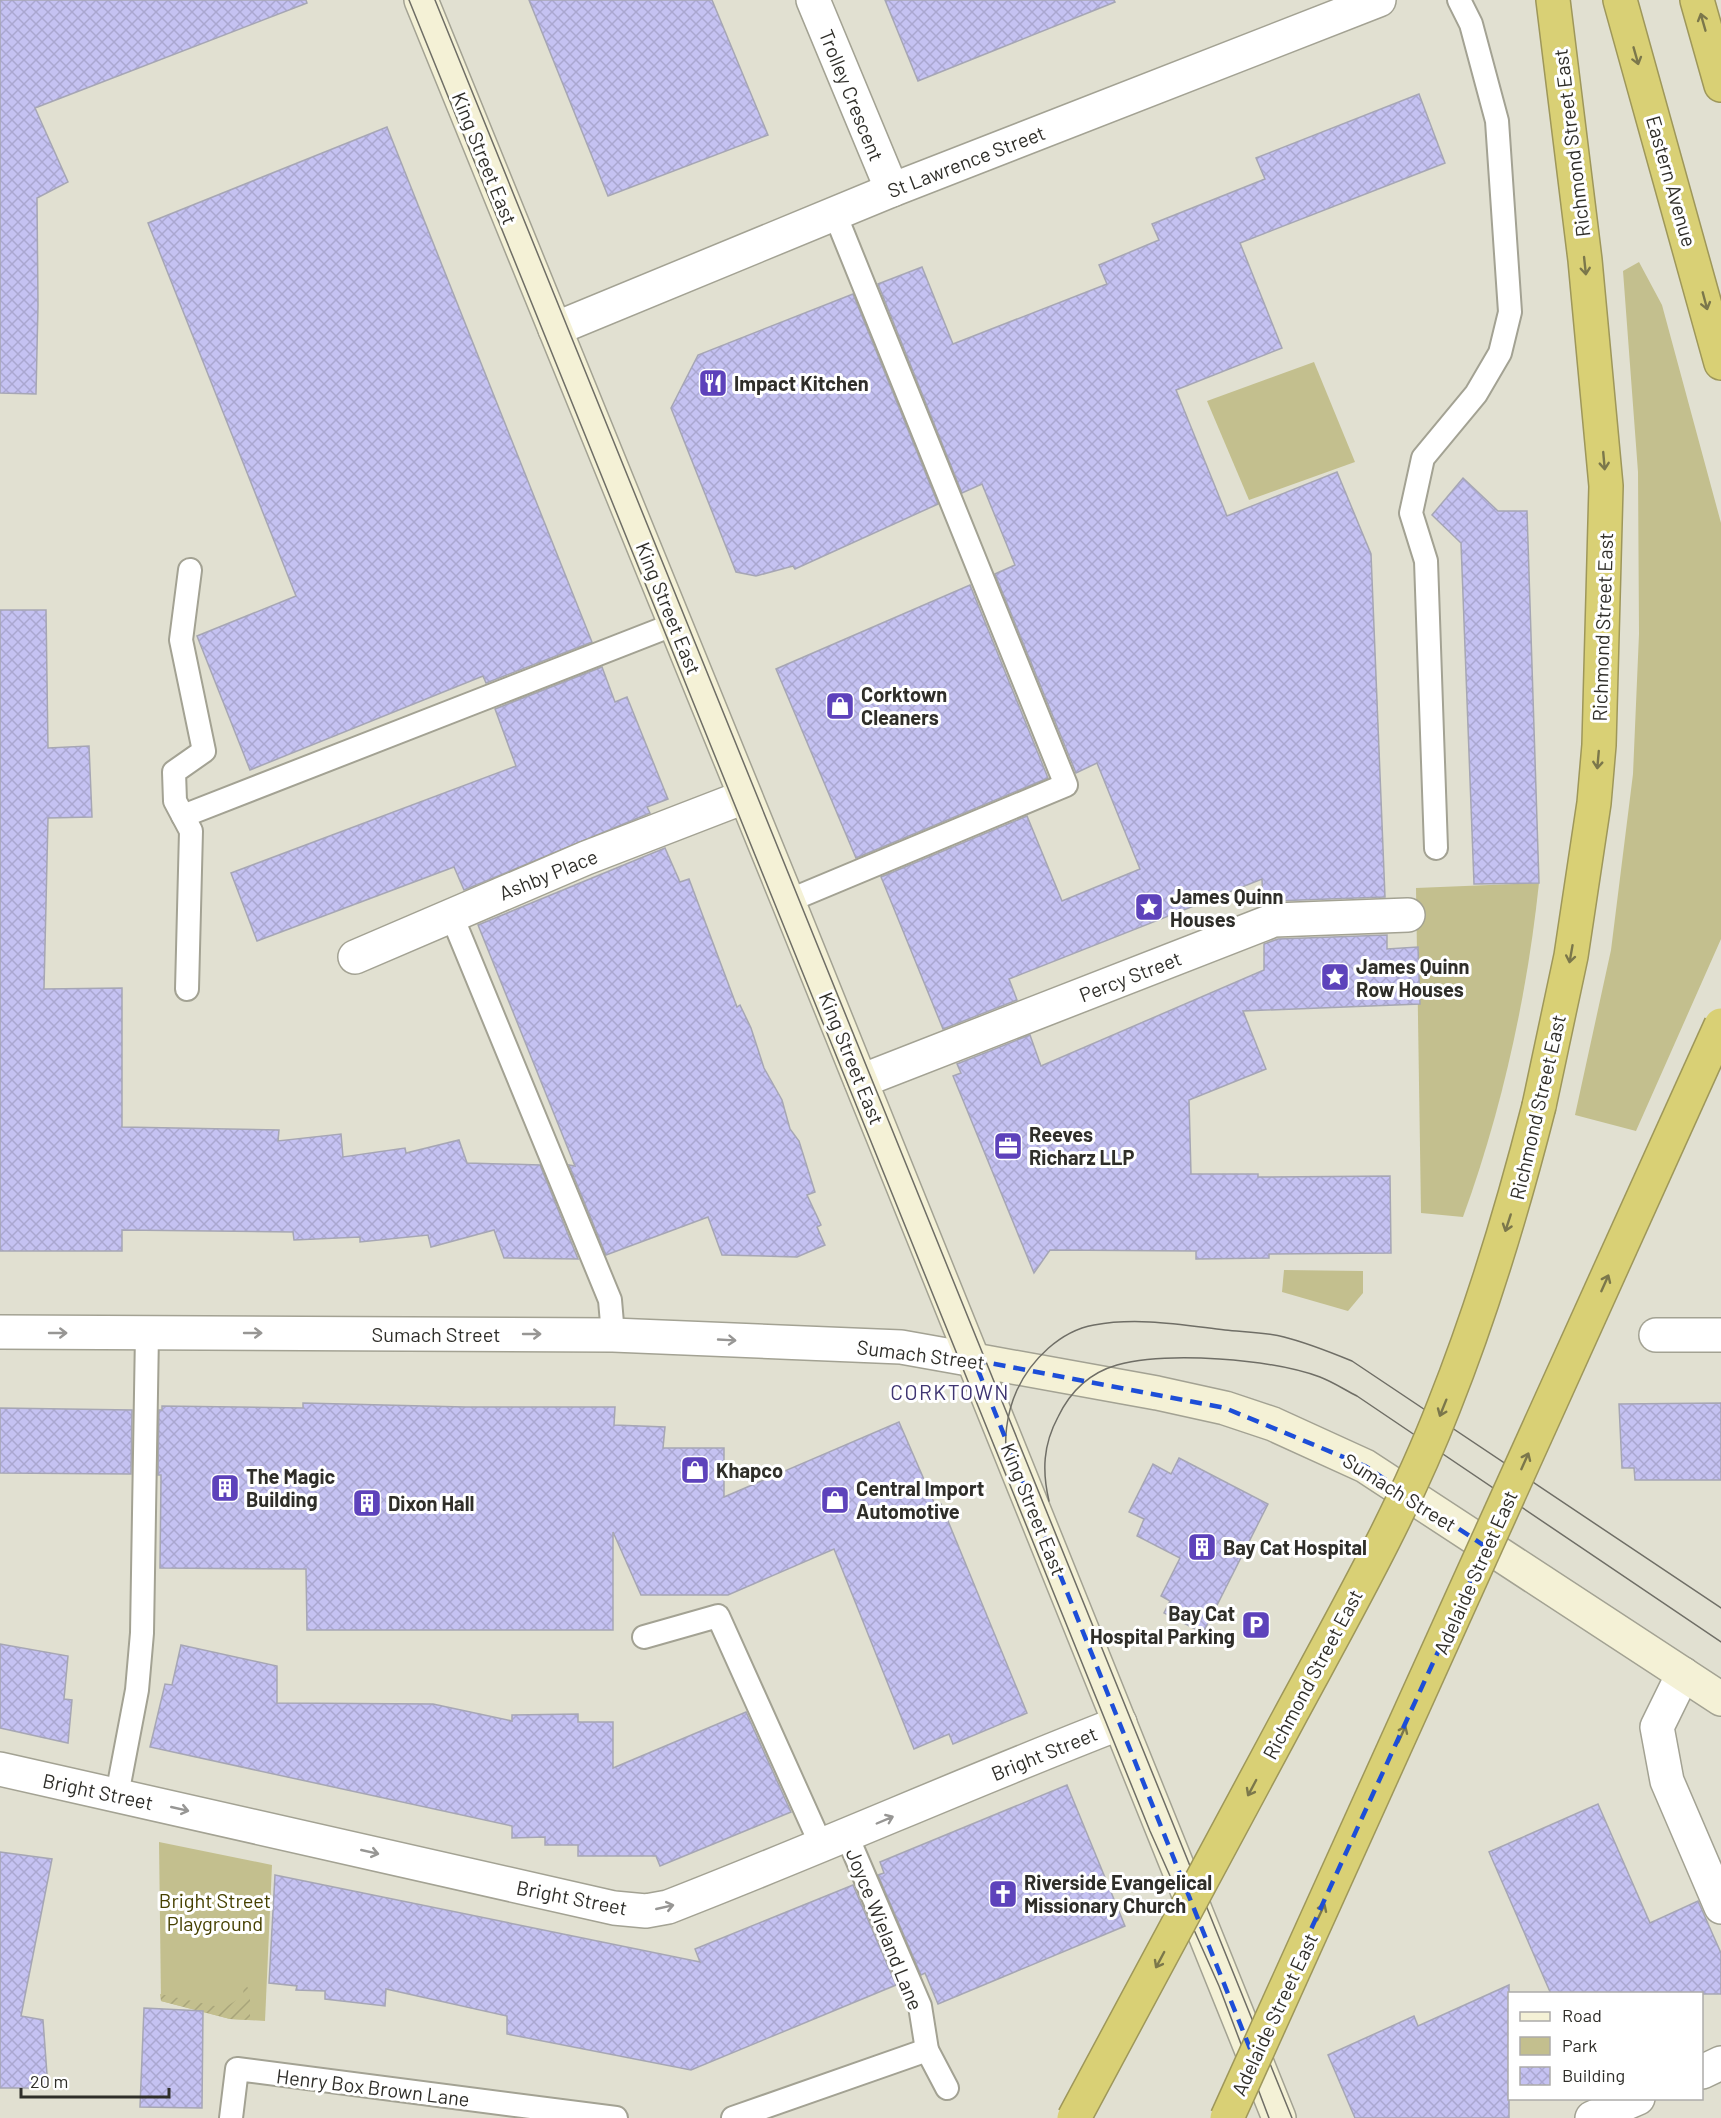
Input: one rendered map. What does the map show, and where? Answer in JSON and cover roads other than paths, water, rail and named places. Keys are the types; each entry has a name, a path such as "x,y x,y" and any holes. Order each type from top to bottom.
{"highway":[{"name":"Richmond Street East","path":"1074,2118 1324,1653 1407,1490 1444,1408 1477,1319 1513,1207 1539,1106 1571,956 1594,803 1599,745 1606,486 1585,260 1553,0"},
{"name":"Eastern Avenue","path":"1620,0 1690,244 1721,363"},
{"path":"1696,0 1721,85"},
{"name":"Adelaide Street East","path":"1227,2118 1721,1024"}],"main road":[{"name":"King Street East","path":"421,0 975,1360 1279,2118"},
{"name":"Sumach Street","path":"975,1360 1167,1395 1225,1408 1273,1424 1365,1466 1721,1699"}],"street":[{"name":"Trolley Crescent","path":"813,0 892,190"},
{"name":"St Lawrence Street","path":"555,328 892,190 1379,0"},
{"name":"Ashby Place","path":"355,957 451,914 744,797"},
{"name":"Percy Street","path":"861,1081 1274,920 1408,915"},
{"name":"Sumach Street","path":"0,1332 612,1335 901,1347 975,1360"},
{"path":"1656,1335 1721,1335"},
{"path":"1683,1674 1657,1727 1667,1781 1721,1907"},
{"name":"Bright Street","path":"0,1769 614,1908 645,1911 668,1907 835,1842 1027,1759 1120,1723"},
{"path":"1703,2071 1721,2063"},
{"path":"1592,2118 1633,2100"}],"lane":[{"path":"1436,848 1426,561 1411,513 1423,458 1476,394 1500,354 1510,312 1497,121 1471,24 1459,0"},
{"path":"788,900 1066,785 835,214"},
{"path":"187,989 191,831 175,801 174,772 204,751 181,640 190,570"},
{"path":"183,816 675,624"},
{"path":"451,914 610,1300 612,1335"},
{"path":"117,1795 137,1690 142,1633 147,1333"},
{"name":"Joyce Wieland Lane","path":"644,1637 718,1616 920,2006 927,2050 947,2088"},
{"path":"733,2118 927,2050"},
{"name":"Henry Box Brown Lane","path":"231,2118 237,2069 616,2118"}],"tram line":[{"path":"409,0 1150,1831 1219,1986 1269,2118"},
{"path":"435,0 1292,2118"},
{"path":"1009,1466 1006,1447 1007,1427 1017,1390 1030,1368 1048,1348 1070,1333 1094,1325 1143,1322 1277,1335 1352,1361 1721,1608"},
{"path":"1049,1501 1045,1479 1045,1458 1053,1427 1068,1399 1089,1378 1098,1373 1117,1365 1164,1358 1219,1359 1299,1371 1320,1377 1357,1396 1721,1642"}],"place":[{"name":"Impact Kitchen","path":"713,383"},
{"name":"Corktown Cleaners","path":"840,706"},
{"name":"James Quinn Houses","path":"1149,907"},
{"name":"James Quinn Row Houses","path":"1335,977"},
{"name":"Reeves Richarz LLP","path":"1008,1146"},
{"name":"Khapco","path":"695,1470"},
{"name":"The Magic Building","path":"225,1488"},
{"name":"Central Import Automotive","path":"835,1500"},
{"name":"Dixon Hall","path":"367,1503"},
{"name":"Bay Cat Hospital","path":"1202,1547"},
{"name":"Bay Cat Hospital Parking","path":"1256,1625"},
{"name":"Riverside Evangelical Missionary Church","path":"1003,1894"}],"district":[{"name":"CORKTOWN","path":"950,1391"}],"park label":[{"name":"Bright Street Playground","path":"215,1912"}]}
